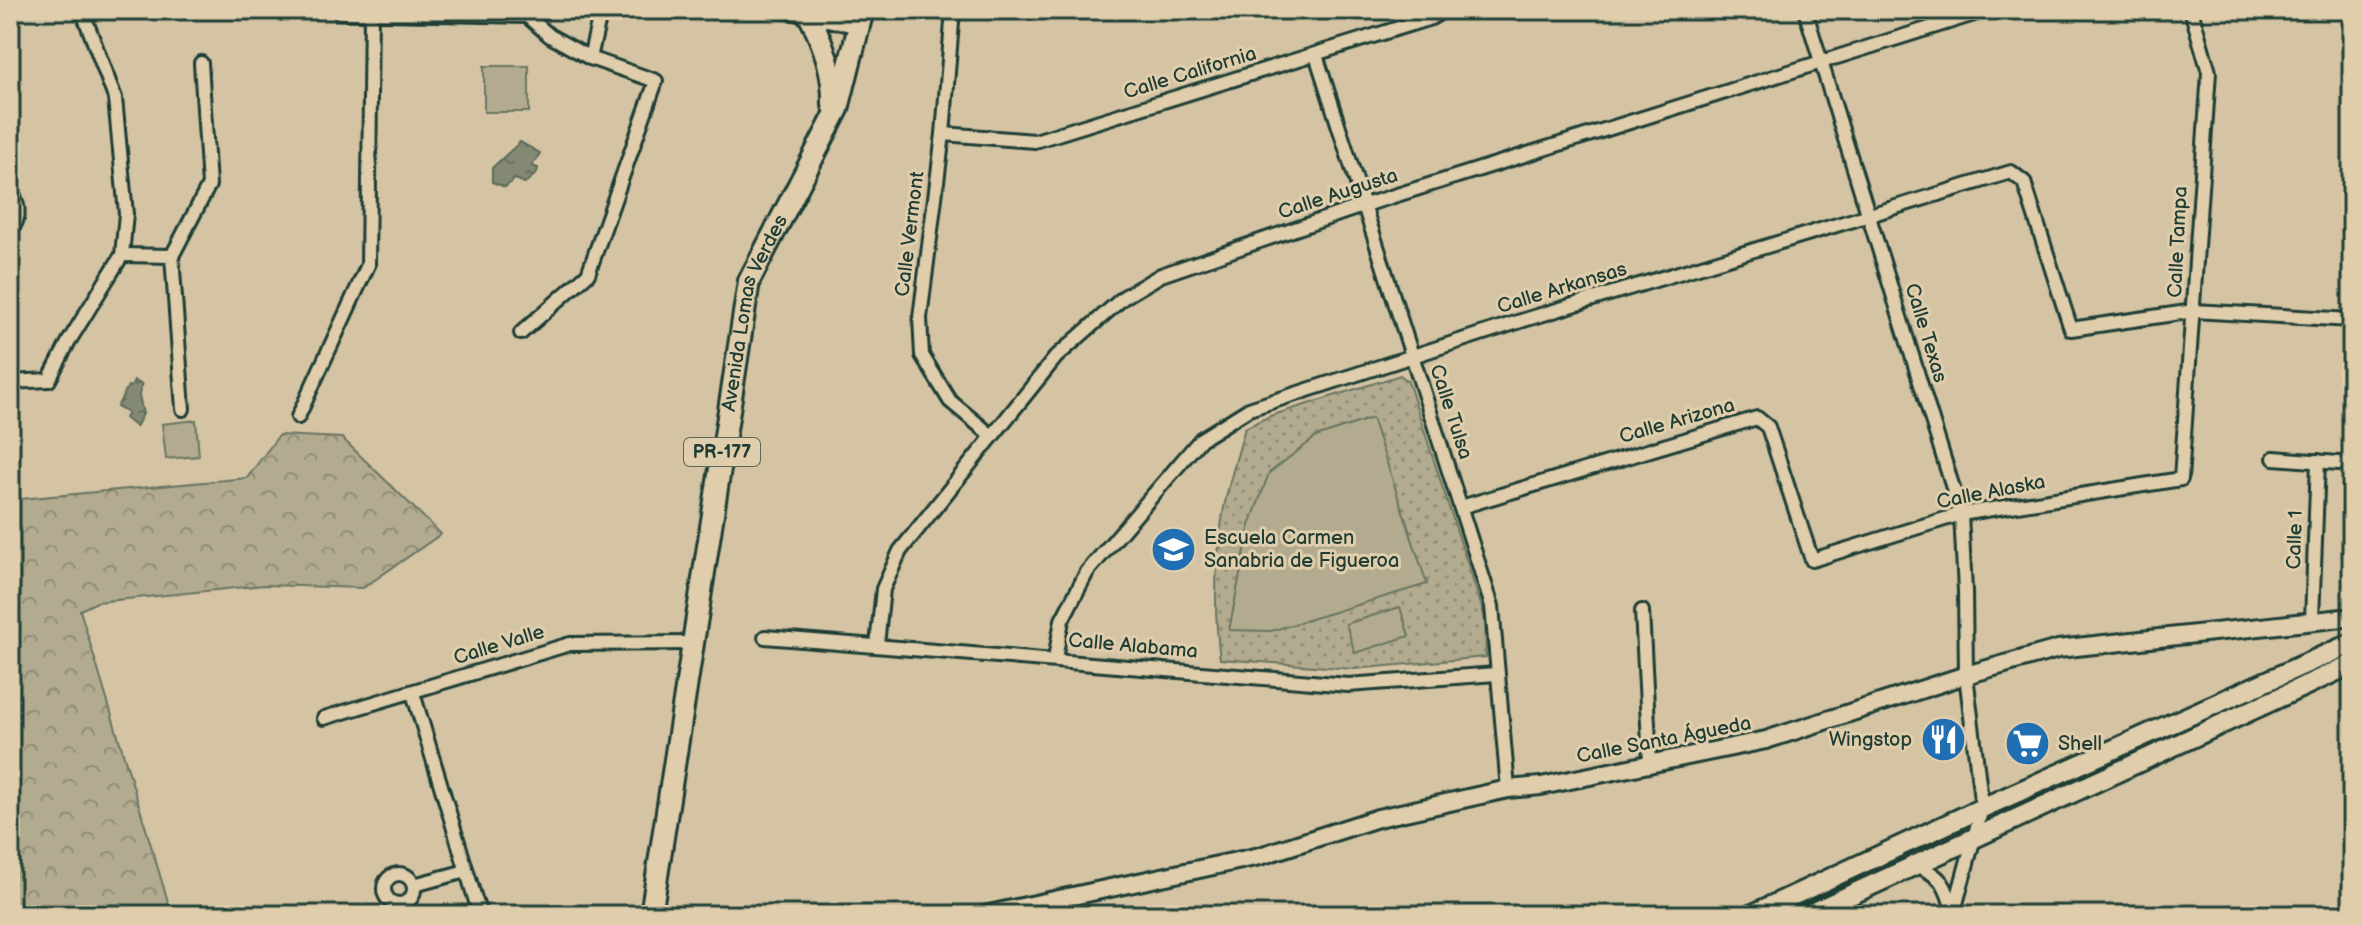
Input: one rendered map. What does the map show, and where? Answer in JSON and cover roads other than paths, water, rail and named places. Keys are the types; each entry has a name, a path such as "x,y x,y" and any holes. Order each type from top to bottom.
{"main road":[{"path":"797,13 823,44 832,78 833,120"},
{"name":"Avenida Lomas Verdes","path":"651,915 749,281 838,109 861,18"},
{"path":"1751,915 2352,643"},
{"path":"1807,915 2352,664"}],"street":[{"path":"10,382 49,380 122,255 126,214 115,98 82,10"},
{"path":"590,58 601,10"},
{"name":"Calle Vermont","path":"953,10 943,134 920,318 922,355 950,401 992,436"},
{"name":"Calle California","path":"943,134 1035,141 1316,55 1431,18 1444,10"},
{"name":"Calle Texas","path":"1805,10 1961,514 1966,675 1982,808"},
{"name":"Calle Augusta","path":"877,645 883,589 900,551 1056,357 1124,297 1161,275 1365,205 1987,10"},
{"name":"Calle Tampa","path":"2181,479 2209,72 2191,10"},
{"path":"339,12 527,16 550,36 590,58 656,81 588,274 521,333"},
{"path":"298,417 368,265 371,12"},
{"path":"797,13 861,18"},
{"name":"Calle Tulsa","path":"1316,55 1492,606 1508,789"},
{"path":"183,409 172,256 209,185 201,63"},
{"name":"Calle Arkansas","path":"1055,659 1062,620 1087,572 1201,439 1249,409 1869,214 2011,172 2024,182 2071,329 2194,311"},
{"path":"10,187 18,214 15,226 10,230"},
{"path":"122,255 172,256"},
{"path":"2194,311 2352,320"},
{"name":"Calle Arizona","path":"1461,507 1757,418 1768,427 1812,560"},
{"path":"2274,458 2352,464"},
{"name":"Calle 1","path":"2312,620 2318,461"},
{"name":"Calle Alaska","path":"1812,560 1961,514 2181,479"},
{"path":"1642,611 1650,762"},
{"name":"Calle Santa Águeda","path":"984,915 1260,856 1378,818 1508,789 1541,786 1766,740 1966,675 2058,649 2352,617"},
{"name":"Calle Alabama","path":"765,637 1348,685 1496,674"},
{"name":"Calle Valle","path":"324,718 570,644 691,643"},
{"path":"413,693 480,915"},
{"path":"1953,914 1982,808"},
{"path":"1915,865 1934,873 1947,888 1953,914"},
{"path":"414,885 466,871"}],"water":[{"path":"520,142 540,153 532,166 538,168 537,173 525,183 515,179 505,187 492,182 492,168"},
{"path":"134,381 142,384 139,395 143,414 136,427 125,418 128,413 117,407"}],"place":[{"name":"Escuela Carmen Sanabria de Figueroa","path":"1173,549"},
{"name":"Wingstop","path":"1943,740"},
{"name":"Shell","path":"2027,744"}]}
